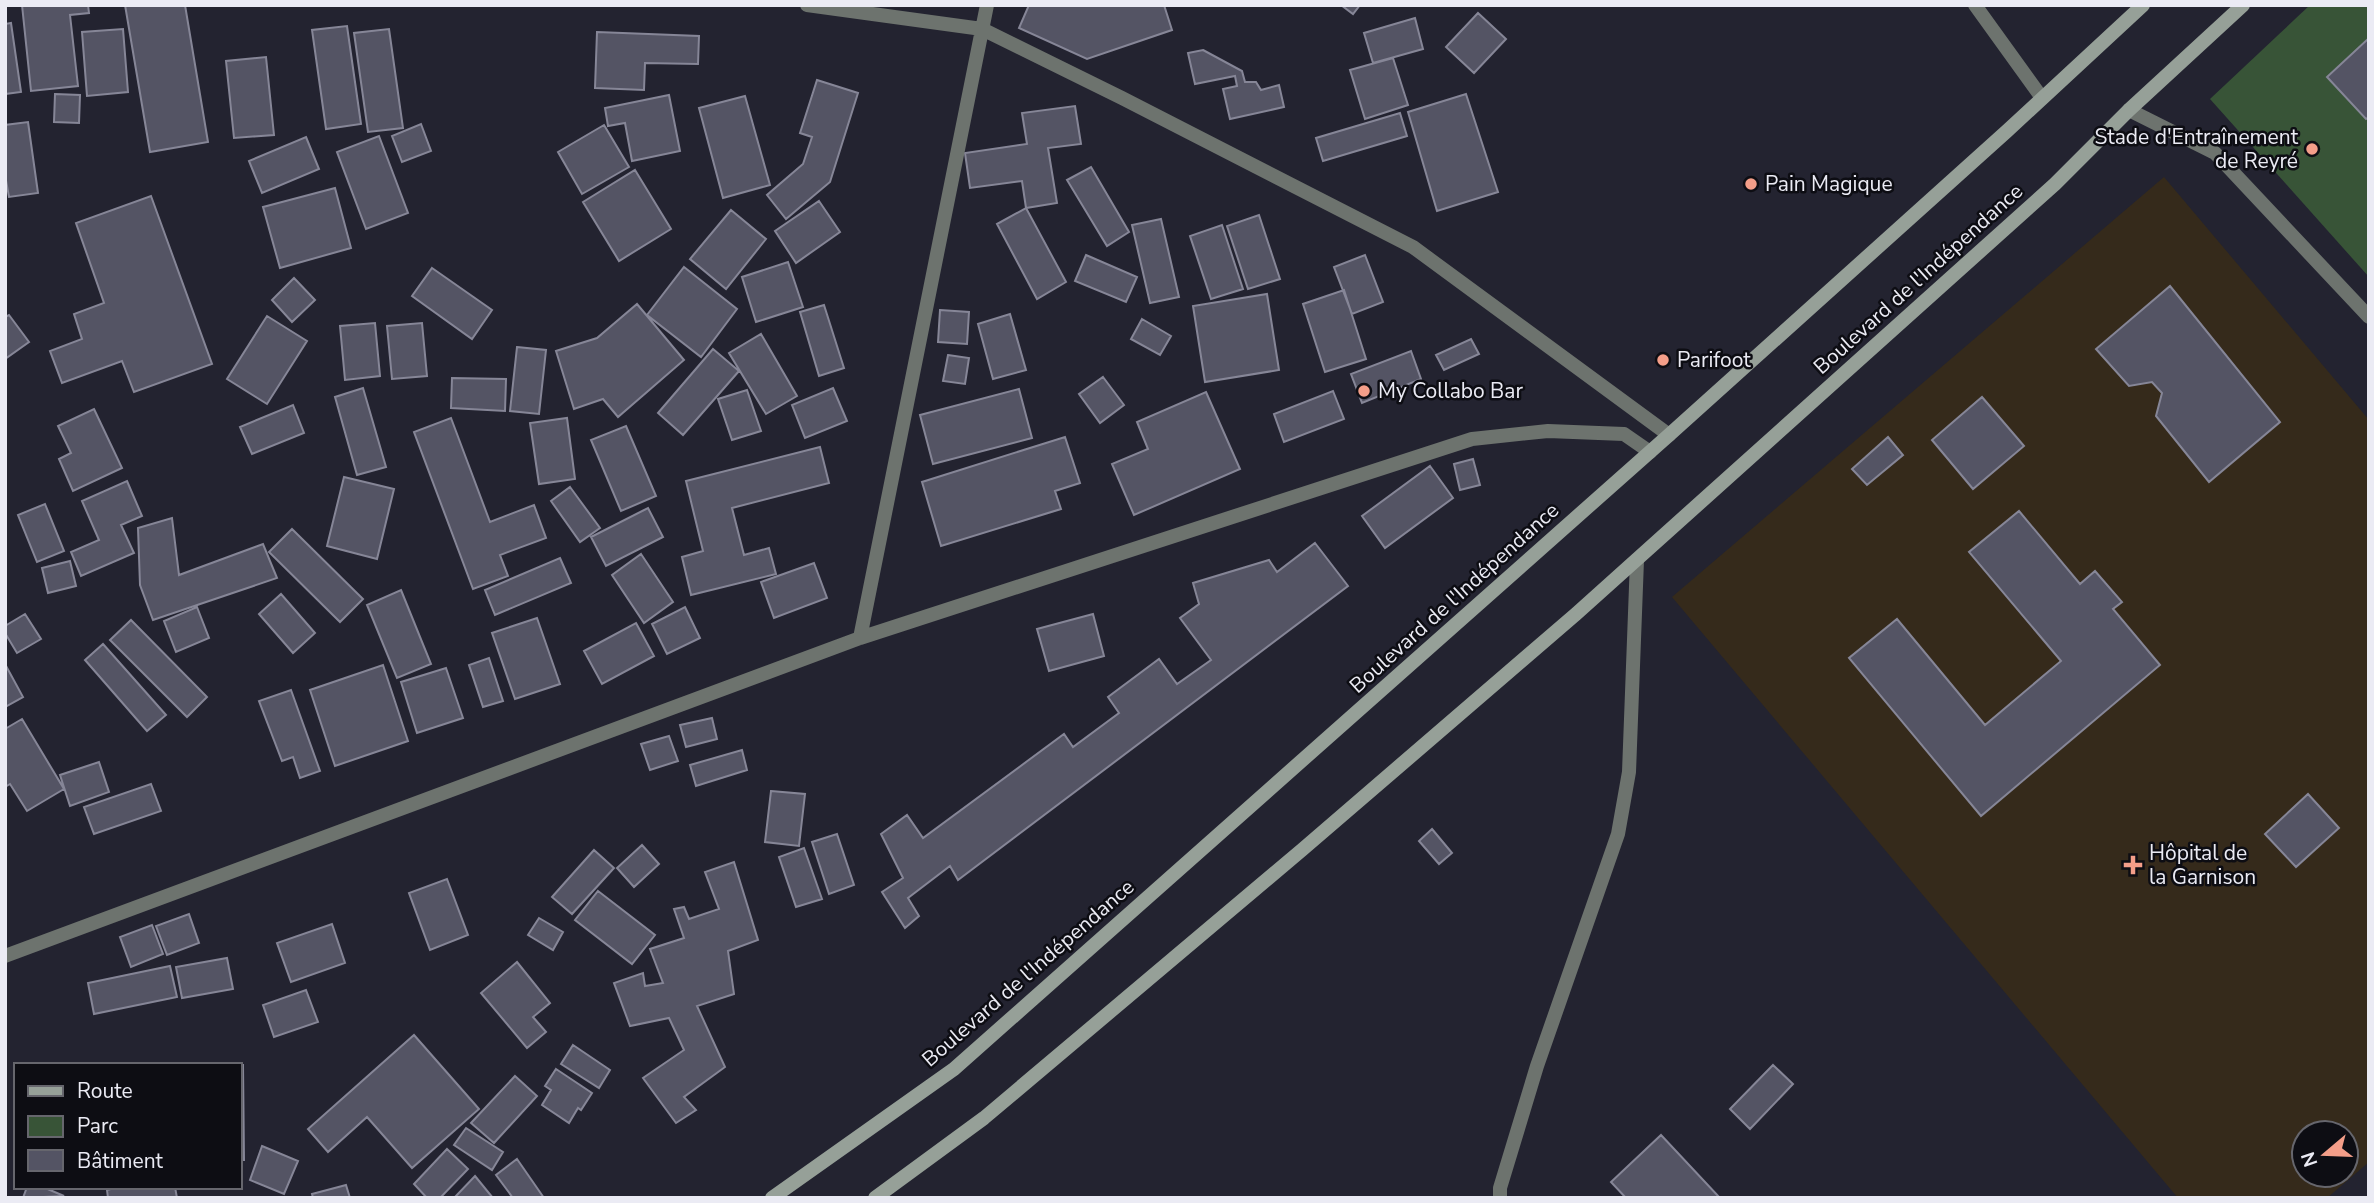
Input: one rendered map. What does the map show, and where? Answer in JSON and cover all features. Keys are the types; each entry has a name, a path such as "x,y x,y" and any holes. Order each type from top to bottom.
{"main road":[{"name":"Boulevard de l'Indépendance","path":"772,1198 954,1069 1669,435 2143,5"},
{"name":"Boulevard de l'Indépendance","path":"875,1198 1006,1100 1314,840 1637,560 2045,193 2129,110 2243,5"}],"street":[{"path":"807,5 982,29 1413,247 1669,435"},
{"path":"860,638 987,5"},
{"path":"1975,5 2042,98"},
{"path":"2129,110 2216,153 2369,317"},
{"path":"5,956 860,638 1472,439 1548,430 1624,434 1650,452"},
{"path":"1500,1198 1500,1188 1537,1066 1618,834 1629,772 1637,560"}],"shaded area":[{"name":"Hôpital de la Garnison","path":"2164,177 2369,420 2369,1162 2360,1170 2360,1119 2290,1119 2290,1189 2338,1189 2327,1198 2178,1198 1672,597"}],"green space":[{"name":"Stade d'Entraînement de Reyré","path":"2310,5 2369,5 2369,277 2210,99"}],"building":[{"path":"22,5 88,5 89,13 70,15 78,86 31,91"},
{"path":"125,5 185,5 208,142 150,152"},
{"path":"1029,5 1164,5 1172,30 1087,59 1019,28"},
{"path":"1341,5 1360,5 1353,14"},
{"path":"1478,13 1506,39 1474,73 1446,47"},
{"path":"1415,18 1423,49 1373,63 1364,33"},
{"path":"11,23 21,92 5,94 5,24"},
{"path":"347,26 361,124 326,129 312,30"},
{"path":"123,29 128,92 87,96 82,32"},
{"path":"389,29 403,128 368,132 354,33"},
{"path":"597,32 699,36 698,64 645,63 644,90 595,88"},
{"path":"2369,38 2369,117 2366,119 2327,77"},
{"path":"1203,50 1242,71 1245,82 1256,82 1261,90 1279,85 1284,107 1230,119 1223,89 1237,86 1235,76 1195,84 1188,53"},
{"path":"266,57 274,135 234,138 226,61"},
{"path":"1393,58 1408,105 1365,119 1350,70"},
{"path":"817,80 858,93 830,182 786,219 767,195 803,164 812,137 800,133"},
{"path":"55,94 80,95 79,123 54,122"},
{"path":"1466,94 1498,192 1437,211 1408,112"},
{"path":"669,95 680,151 632,161 625,123 608,126 605,108"},
{"path":"745,96 770,185 723,198 699,108"},
{"path":"1075,106 1081,144 1048,148 1057,203 1026,208 1022,181 970,188 965,153 1027,144 1022,113"},
{"path":"1400,113 1407,136 1323,161 1316,138"},
{"path":"28,122 38,193 9,197 5,175 5,125"},
{"path":"421,124 431,151 402,162 392,136"},
{"path":"604,125 629,167 582,194 558,152"},
{"path":"379,136 408,213 366,229 337,152"},
{"path":"306,137 319,169 262,193 249,161"},
{"path":"1091,167 1129,232 1107,246 1067,180"},
{"path":"635,170 671,229 619,261 583,202"},
{"path":"335,188 351,248 280,268 263,207"},
{"path":"151,196 212,364 134,392 122,361 62,383 50,351 82,339 74,314 104,303 76,223"},
{"path":"819,201 840,232 796,263 775,231"},
{"path":"1026,208 1066,282 1037,299 997,224"},
{"path":"731,210 766,239 726,289 690,259"},
{"path":"1259,215 1280,279 1248,289 1227,226"},
{"path":"1161,219 1179,297 1150,303 1132,225"},
{"path":"1222,225 1243,289 1211,299 1190,236"},
{"path":"1086,255 1137,277 1126,302 1075,281"},
{"path":"1365,255 1383,302 1352,314 1334,267"},
{"path":"788,262 803,307 756,322 742,277"},
{"path":"684,267 737,309 701,357 647,315"},
{"path":"432,268 492,310 472,339 412,296"},
{"path":"294,278 315,300 292,322 272,300"},
{"path":"2170,286 2280,422 2209,482 2156,416 2162,393 2152,382 2129,386 2096,349"},
{"path":"1344,290 1366,359 1325,372 1303,304"},
{"path":"1267,294 1279,370 1205,382 1193,306"},
{"path":"637,304 684,360 618,417 603,399 574,409 556,351 597,338"},
{"path":"824,305 844,368 819,376 800,312"},
{"path":"940,310 969,312 967,344 938,342"},
{"path":"1010,314 1026,370 993,379 978,324"},
{"path":"9,315 29,342 5,359 5,317"},
{"path":"267,316 307,341 267,404 227,379"},
{"path":"1142,319 1171,336 1160,355 1131,339"},
{"path":"375,323 380,376 345,380 340,326"},
{"path":"422,323 427,376 392,379 387,326"},
{"path":"761,334 797,396 766,414 729,353"},
{"path":"1471,339 1479,354 1444,370 1436,355"},
{"path":"517,347 546,350 539,414 510,411"},
{"path":"713,349 739,371 683,435 658,413"},
{"path":"1411,351 1421,379 1362,403 1351,374"},
{"path":"948,355 969,358 965,384 943,381"},
{"path":"1103,377 1124,405 1100,423 1079,394"},
{"path":"452,378 506,379 505,411 451,408"},
{"path":"363,388 386,467 357,475 335,397"},
{"path":"833,388 847,421 805,438 792,405"},
{"path":"1019,389 1032,438 933,464 920,415"},
{"path":"747,390 761,431 732,440 718,399"},
{"path":"1333,391 1344,419 1284,442 1274,414"},
{"path":"1206,392 1240,469 1134,515 1112,464 1148,449 1137,422"},
{"path":"1982,397 2024,446 1973,489 1932,440"},
{"path":"293,405 304,433 252,454 240,427"},
{"path":"94,409 122,468 73,491 59,459 71,453 58,426"},
{"path":"451,418 490,522 534,505 546,538 500,555 508,576 473,589 414,432"},
{"path":"567,418 575,479 539,484 530,423"},
{"path":"626,426 656,496 621,511 591,440"},
{"path":"1065,437 1080,483 1055,491 1061,509 941,546 922,482"},
{"path":"1888,437 1903,455 1867,485 1852,469"},
{"path":"820,447 829,483 732,508 744,555 769,548 776,574 691,595 682,557 703,551 686,481"},
{"path":"1473,459 1480,485 1460,490 1454,464"},
{"path":"1430,466 1453,498 1385,548 1362,516"},
{"path":"344,477 394,489 377,559 327,546"},
{"path":"127,481 142,516 121,525 134,553 81,576 71,552 99,540 82,501"},
{"path":"570,487 600,528 580,542 551,501"},
{"path":"45,504 64,551 37,562 18,515"},
{"path":"648,508 663,537 606,566 591,537"},
{"path":"2019,511 2080,584 2095,571 2122,602 2113,609 2160,665 1981,816 1849,658 1897,619 1985,725 2061,661 1969,552"},
{"path":"172,518 179,575 263,544 277,578 153,620 140,585 138,528"},
{"path":"292,529 363,599 340,622 269,552"},
{"path":"1315,543 1348,586 958,880 950,866 908,898 919,916 905,928 882,892 903,878 881,834 907,815 923,838 1064,734 1073,747 1119,713 1108,697 1159,659 1177,684 1211,660 1180,618 1199,604 1193,583 1269,560 1277,572"},
{"path":"641,554 673,602 644,623 612,575"},
{"path":"560,558 571,583 495,615 485,590"},
{"path":"70,561 76,586 48,593 42,568"},
{"path":"814,563 827,598 774,618 761,582"},
{"path":"401,590 431,664 397,678 367,605"},
{"path":"281,594 315,633 293,653 259,614"},
{"path":"197,607 209,638 176,652 164,621"},
{"path":"685,607 700,638 667,654 652,624"},
{"path":"25,614 41,639 17,653 5,633 5,626"},
{"path":"1093,614 1104,656 1049,671 1037,629"},
{"path":"537,618 560,684 515,699 492,633"},
{"path":"131,620 207,697 187,717 110,640"},
{"path":"636,623 654,656 602,684 584,651"},
{"path":"103,644 166,715 147,731 85,660"},
{"path":"489,658 503,701 483,707 469,665"},
{"path":"5,664 23,697 5,707"},
{"path":"383,665 408,741 335,766 310,690"},
{"path":"446,668 463,718 417,733 401,682"},
{"path":"291,690 320,771 300,778 293,757 282,761 259,701"},
{"path":"712,718 717,739 686,747 680,725"},
{"path":"22,719 64,789 27,811 10,784 5,787 5,729"},
{"path":"669,736 678,761 650,770 641,744"},
{"path":"742,750 747,770 696,786 690,765"},
{"path":"99,762 109,792 70,806 60,775"},
{"path":"151,784 161,811 94,834 84,807"},
{"path":"771,791 805,794 799,846 765,842"},
{"path":"2308,794 2339,828 2296,867 2265,834"},
{"path":"1432,829 1452,853 1439,864 1419,841"},
{"path":"837,834 854,885 829,894 812,842"},
{"path":"642,845 659,864 634,887 617,868"},
{"path":"804,848 822,899 796,907 779,857"},
{"path":"594,850 614,868 572,914 552,897"},
{"path":"734,862 758,940 728,951 734,994 697,1006 725,1067 684,1097 696,1110 676,1123 643,1078 684,1050 669,1018 630,1026 614,983 643,973 645,986 663,983 650,949 684,938 674,909 684,907 689,919 719,909 705,872"},
{"path":"447,879 468,935 430,950 409,893"},
{"path":"598,891 655,935 632,964 575,920"},
{"path":"189,914 199,943 167,955 156,926"},
{"path":"539,918 563,932 553,950 528,935"},
{"path":"332,924 345,963 291,982 277,943"},
{"path":"152,925 163,954 131,967 120,937"},
{"path":"227,958 233,989 182,998 176,967"},
{"path":"517,962 550,1003 533,1017 546,1032 527,1048 481,993"},
{"path":"170,966 177,997 94,1014 88,983"},
{"path":"306,990 318,1022 274,1037 263,1005"},
{"path":"414,1035 479,1109 412,1168 367,1117 328,1152 308,1129"},
{"path":"573,1045 610,1070 599,1088 561,1064"},
{"path":"242,1065 243,1065 242,1160"},
{"path":"1773,1065 1793,1084 1750,1129 1730,1109"},
{"path":"556,1069 592,1093 569,1123 542,1105 551,1090 545,1086"},
{"path":"515,1076 537,1096 494,1143 471,1123"},
{"path":"466,1128 503,1152 492,1170 454,1145"},
{"path":"1661,1135 1720,1198 1626,1198 1611,1182"},
{"path":"262,1146 298,1161 284,1194 250,1180"},
{"path":"447,1149 468,1169 440,1198 427,1198 414,1184"},
{"path":"517,1159 544,1198 513,1198 496,1175"},
{"path":"475,1176 493,1198 454,1198"},
{"path":"346,1185 350,1198 313,1198 312,1194"},
{"path":"26,1189 48,1189 64,1196 23,1198"},
{"path":"175,1189 177,1198 108,1198 107,1190"}],"place":[{"name":"Stade d'Entraînement de Reyré","path":"2312,149"},
{"name":"Pain Magique","path":"1751,184"},
{"name":"Parifoot","path":"1663,360"},
{"name":"My Collabo Bar","path":"1364,391"},
{"name":"Hôpital de la Garnison","path":"2133,865"}]}
